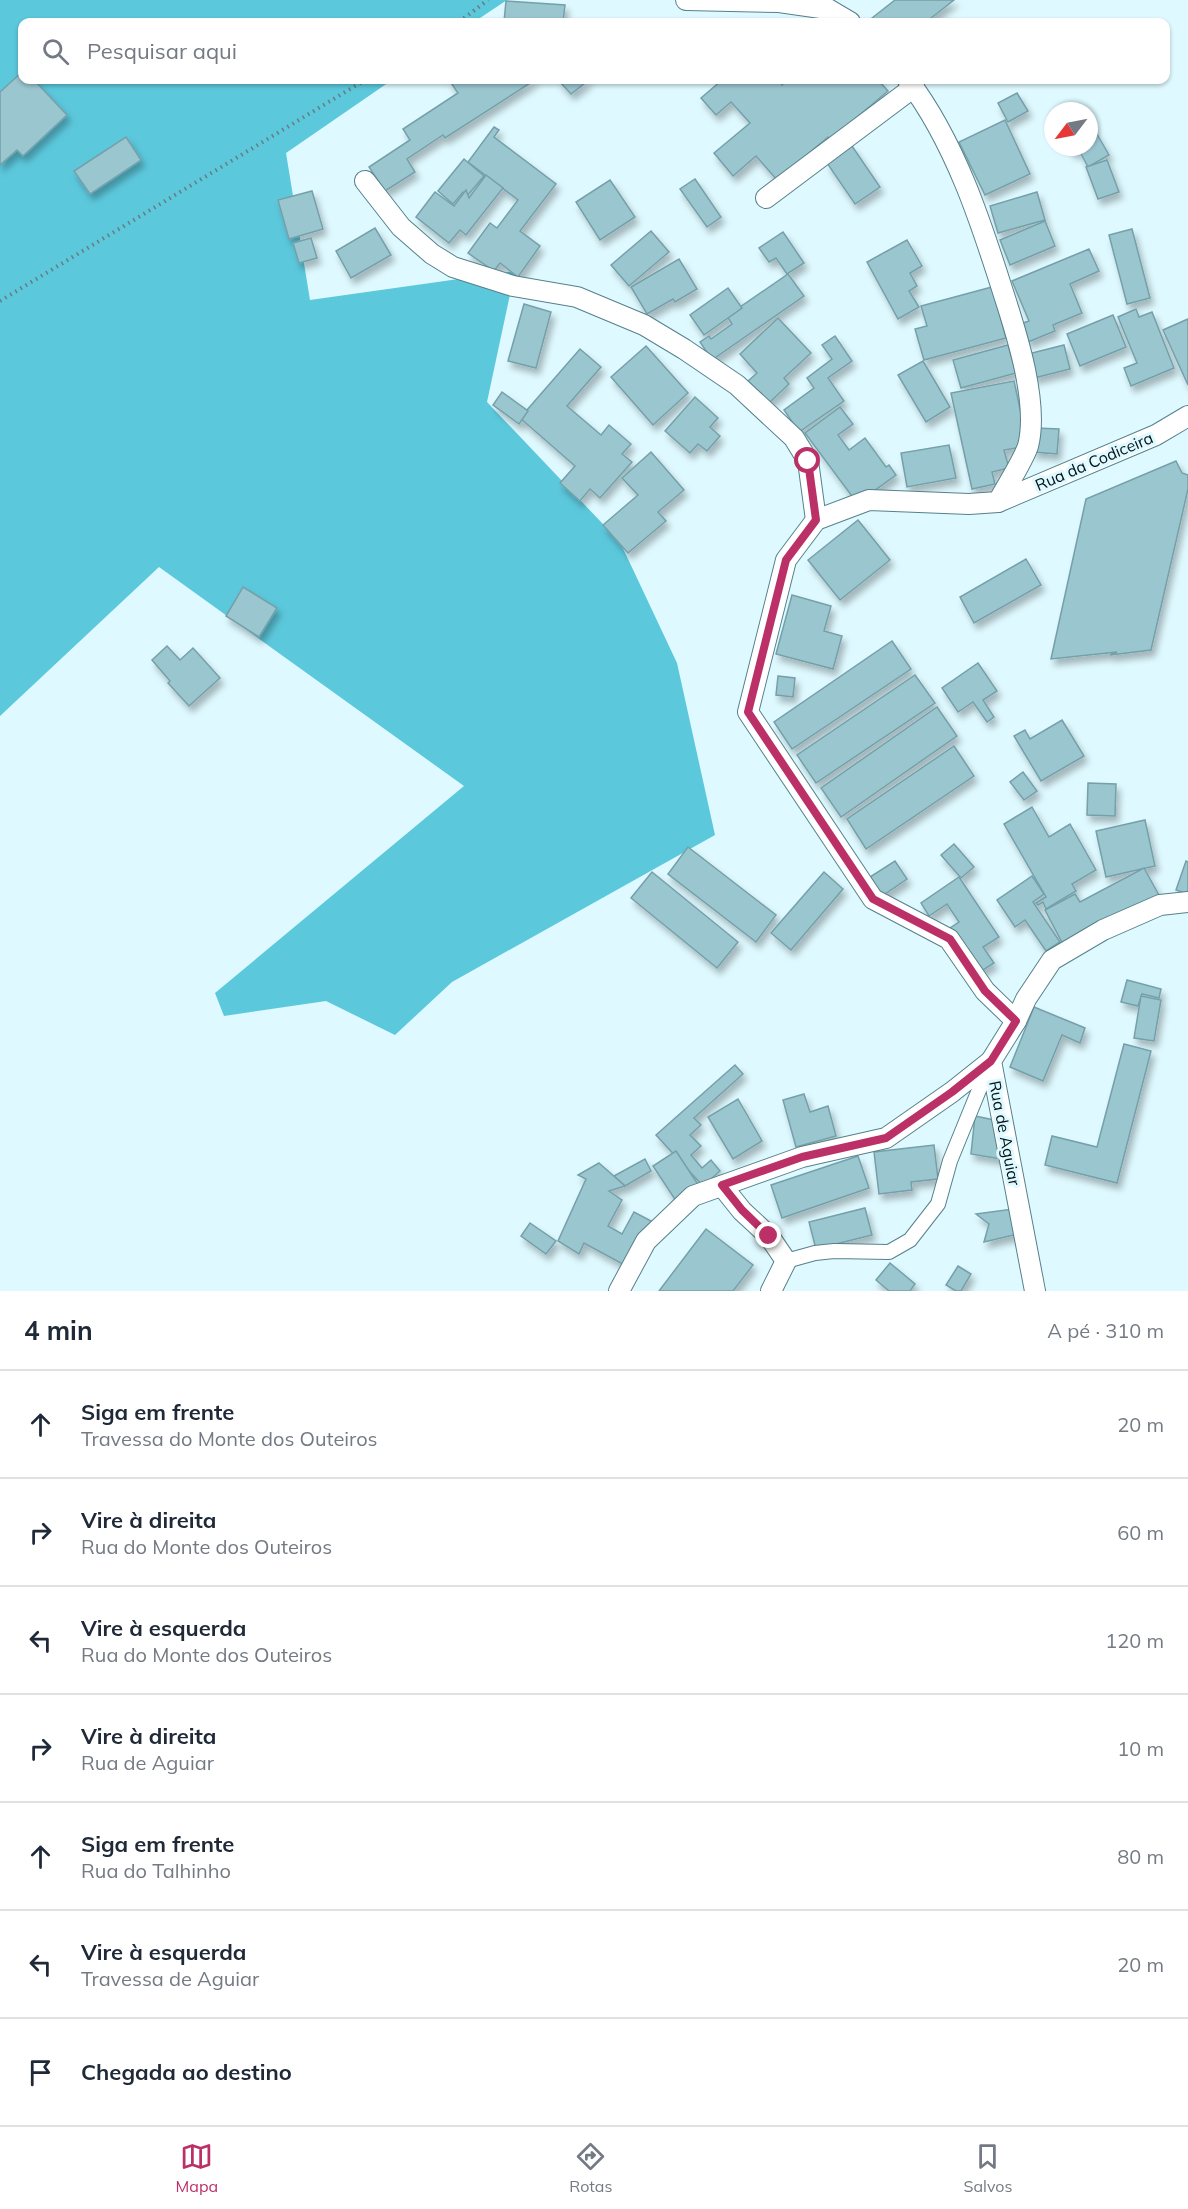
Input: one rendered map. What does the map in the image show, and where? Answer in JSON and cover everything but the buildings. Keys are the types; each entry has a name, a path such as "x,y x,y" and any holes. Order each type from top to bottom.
{"street":[{"path":"686,0 779,2 828,9 843,18"},
{"path":"766,198 910,84"},
{"path":"912,84 920,95 958,168 983,229 1017,335 1031,418 1028,447 998,502"},
{"path":"365,181 401,227 432,254 453,267 513,286 577,297 644,325 737,385 794,438 808,461 816,520 786,560 748,712 873,899 950,939 985,991 1016,1021"},
{"name":"Rua da Codiceira","path":"816,520 869,500 969,504 998,502 1156,435 1188,417"},
{"name":"Rua de Aguiar","path":"1035,1291 991,1061 1016,1021 1026,999 1052,960 1103,930 1160,905 1188,902"},
{"path":"619,1291 646,1241 693,1196 802,1157 886,1138 952,1092 991,1061"},
{"path":"771,1291 786,1261 815,1253 834,1251 889,1252 910,1240 938,1204 950,1161 991,1061"},
{"path":"722,1185 742,1210 769,1236 786,1261"}],"path":[{"path":"464,18 488,0"},
{"path":"0,301 358,84"}],"shaded area":[{"path":"0,0 507,0 480,18 18,18 18,84 386,84 286,153 310,300 515,271 487,402 620,542 677,663 715,835 452,982 395,1035 326,1001 224,1016 215,993 464,786 159,567 0,716"}],"route":[{"path":"769,1236 742,1210 722,1185 802,1157 886,1138 952,1092 991,1061 1016,1021 985,991 950,939 873,899 748,712 786,560 816,520 808,461"}]}
